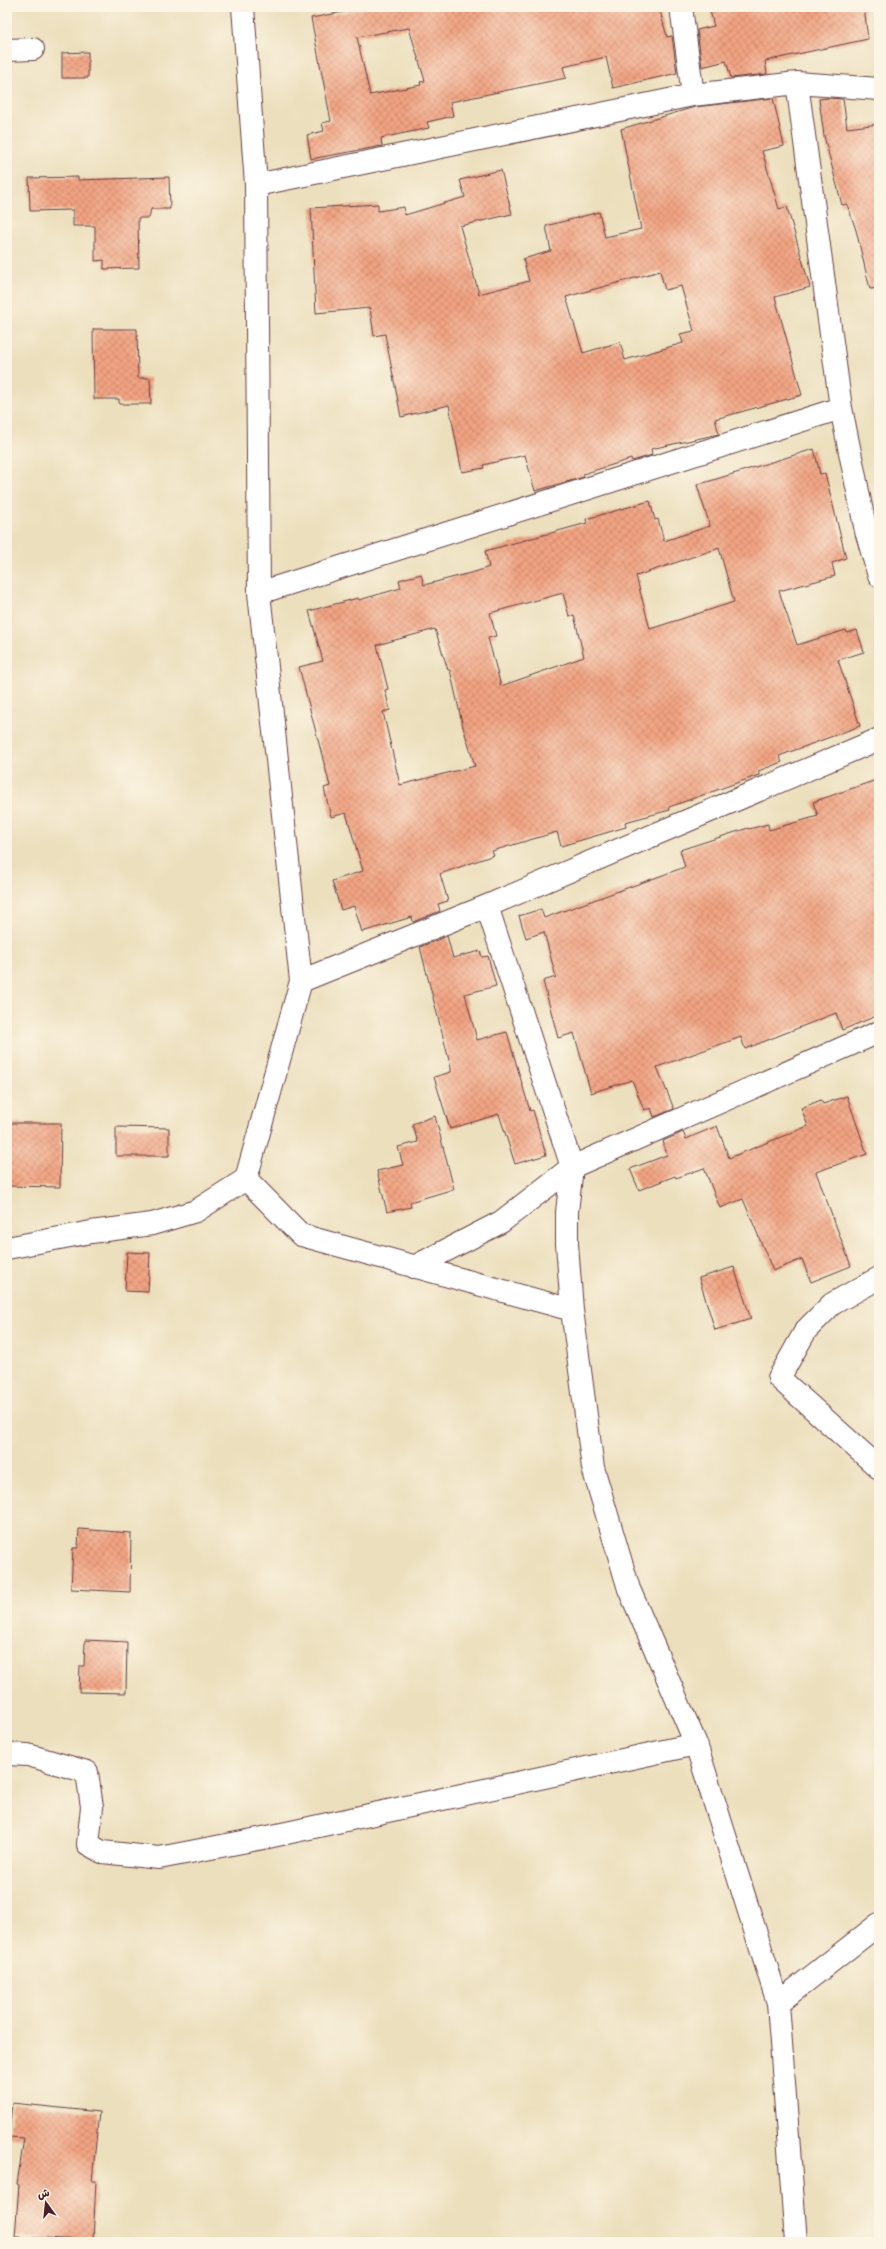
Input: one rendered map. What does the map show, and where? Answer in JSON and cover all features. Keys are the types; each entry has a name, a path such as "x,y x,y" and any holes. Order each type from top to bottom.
{"street":[{"path":"7,1248 91,1232 152,1224 196,1211 246,1179 301,981 259,593 256,185 243,7"},
{"path":"681,7 693,95"},
{"path":"7,50 33,49"},
{"path":"256,185 693,95 797,83 879,89"},
{"path":"797,83 841,408 872,528 879,576"},
{"path":"259,593 841,408"},
{"path":"301,981 487,906 879,739"},
{"path":"487,906 572,1167 567,1212 567,1244 572,1310 593,1468 629,1589 696,1744 778,2003 796,2242"},
{"path":"414,1267 502,1222 572,1167 879,1032"},
{"path":"246,1179 301,1235 572,1310"},
{"path":"879,1278 832,1304 806,1330 779,1378 879,1468"},
{"path":"7,1754 28,1755 87,1772 92,1807 88,1844 102,1852 158,1858 268,1837 696,1744"},
{"path":"778,2003 879,1924"}],"building":[{"path":"371,7 659,7 667,37 672,36 677,73 613,88 606,57 563,67 566,78 450,102 453,116 427,122 429,128 381,138 382,146 311,159 307,135 324,131 322,123 331,121 311,18","holes":["409,28 425,81 420,82 421,85 370,95 357,37"]},
{"path":"709,7 864,7 868,39 765,61 767,74 731,78 726,61 702,67 697,30 714,26"},
{"path":"88,52 88,78 62,78 62,53"},
{"path":"773,98 784,146 762,151 779,209 787,207 810,287 775,297 802,395 715,419 719,434 651,449 652,455 632,461 631,459 583,474 584,477 535,491 525,455 483,465 484,468 462,472 449,405 401,417 385,334 374,336 370,308 316,313 311,208 378,204 378,211 404,207 405,215 465,197 460,180 501,170 512,214 460,226 479,294 529,281 523,259 551,251 546,226 599,212 605,237 641,229 621,129 695,107","holes":["660,271 665,290 681,286 694,331 680,334 683,343 625,360 620,342 583,353 566,297"]},
{"path":"819,99 843,99 847,128 879,124 879,288 870,289 856,230 847,204 842,205 824,136"},
{"path":"78,177 78,180 169,177 170,209 151,209 149,218 138,218 139,268 104,269 104,260 95,261 95,226 73,226 73,210 30,211 29,178"},
{"path":"93,329 137,329 138,378 150,378 151,404 119,404 119,399 94,399"},
{"path":"814,449 820,474 825,473 846,558 832,563 835,576 779,591 797,645 846,630 847,633 857,630 864,652 838,660 860,726 779,756 782,762 758,771 759,775 669,807 670,810 625,822 626,827 561,846 557,832 492,851 494,855 440,874 448,901 438,904 440,911 413,922 412,917 362,932 354,906 341,910 332,881 363,871 346,813 331,817 324,788 330,786 299,667 323,661 309,611 358,598 359,600 401,588 399,580 421,574 424,585 478,571 489,567 485,551 587,523 586,519 650,501 655,520 658,519 664,541 710,526 697,485","holes":["719,548 734,602 650,629 636,576","563,593 569,616 574,615 584,657 501,686 488,638 496,636 490,613","435,629 448,670 450,670 463,727 475,766 400,785 383,712 390,710 385,690 388,689 377,645"]},
{"path":"879,779 879,1015 842,1030 836,1013 745,1049 741,1037 657,1067 674,1109 654,1117 651,1108 644,1110 632,1080 591,1093 574,1033 558,1038 543,981 556,977 544,932 526,938 519,916 541,909 544,918 685,867 680,850 748,828 768,824 769,830 818,816 813,802"},
{"path":"447,936 453,958 480,951 482,957 488,956 496,986 465,994 477,1040 507,1032 530,1111 533,1110 546,1155 515,1164 499,1114 450,1129 434,1077 451,1072 451,1068 420,947"},
{"path":"847,1096 867,1154 816,1172 851,1266 811,1282 802,1259 773,1271 743,1199 720,1208 704,1168 676,1178 675,1176 639,1190 630,1169 667,1155 663,1141 683,1132 686,1139 717,1126 729,1158 808,1126 801,1108 821,1100 823,1104"},
{"path":"435,1116 454,1189 410,1202 411,1207 387,1212 377,1171 403,1165 398,1147 418,1142 412,1124"},
{"path":"7,1123 61,1123 60,1187 7,1186"},
{"path":"116,1127 169,1128 169,1156 116,1156"},
{"path":"127,1252 150,1253 148,1292 125,1291"},
{"path":"734,1267 751,1319 715,1330 699,1278"},
{"path":"79,1529 131,1533 130,1592 71,1589 73,1548 78,1548"},
{"path":"85,1640 127,1642 126,1693 79,1692 80,1666 84,1666"},
{"path":"12,2103 99,2112 92,2181 96,2181 93,2240 15,2237 19,2185 17,2184 24,2138 9,2137"}]}
